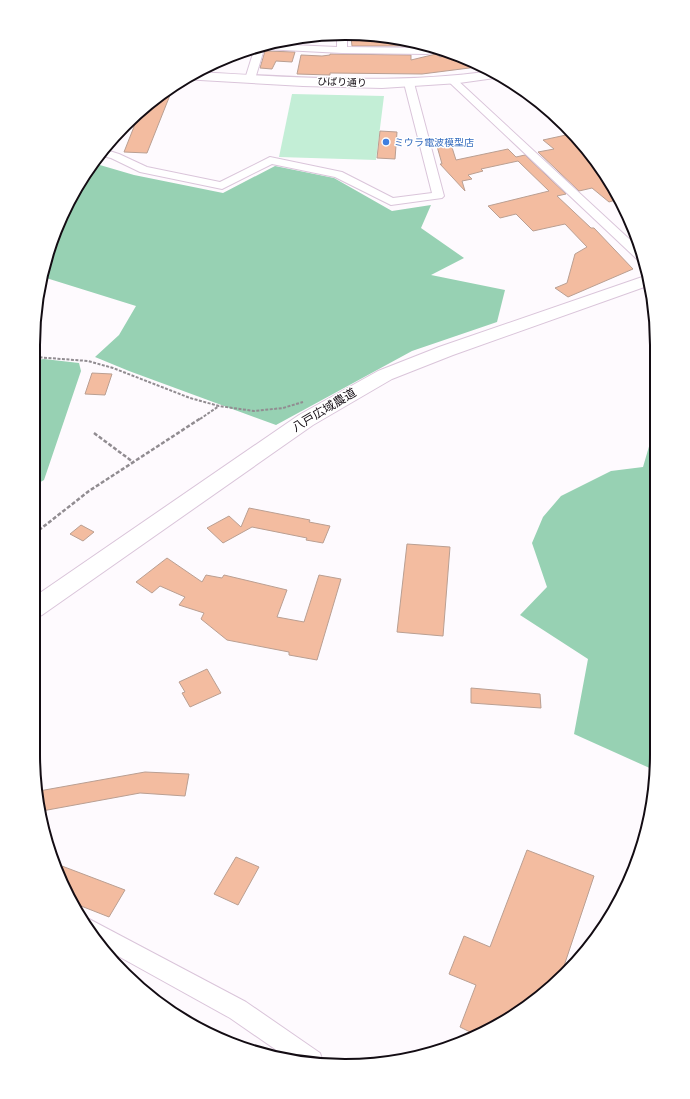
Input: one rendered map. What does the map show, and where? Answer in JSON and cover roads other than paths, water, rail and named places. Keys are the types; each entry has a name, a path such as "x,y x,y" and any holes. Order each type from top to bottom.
{"street":[{"path":"342,40 342,50"},
{"path":"280,47 342,50 412,47"},
{"path":"250,79 258,53"},
{"name":"ひばり通り","path":"200,77 370,84 452,80 488,75"},
{"path":"452,80 635,249"},
{"path":"107,154 144,170 222,186 270,160 338,174 391,202 438,196 408,83"},
{"name":"八戸広域農道","path":"40,605 306,420 384,375 446,351 643,282"},
{"path":"99,935 238,1010 305,1056"}],"place":[{"name":"ミウラ電波模型店","path":"386,142"}]}
